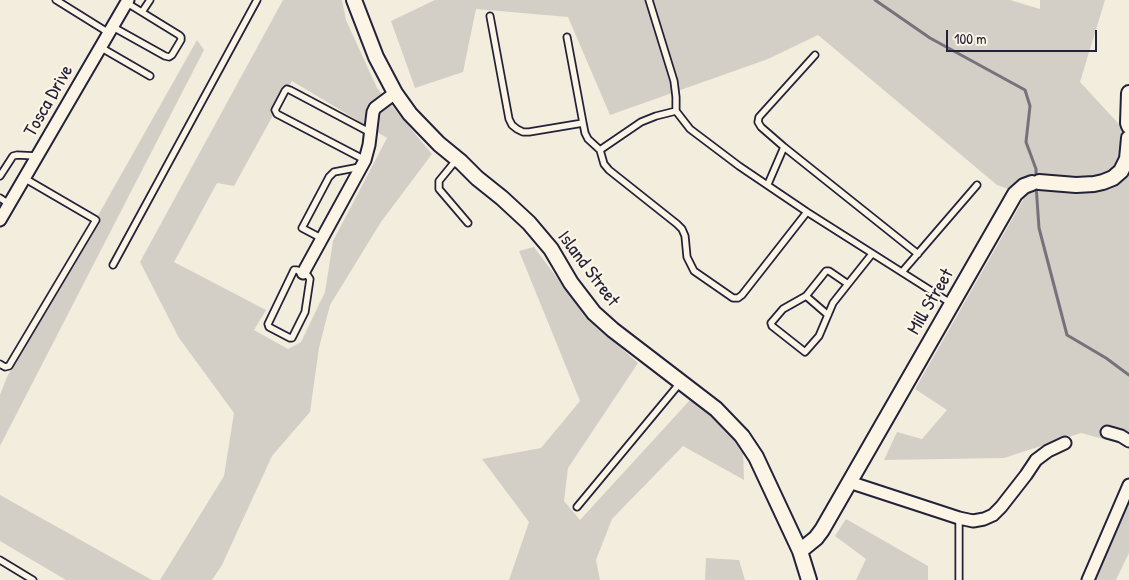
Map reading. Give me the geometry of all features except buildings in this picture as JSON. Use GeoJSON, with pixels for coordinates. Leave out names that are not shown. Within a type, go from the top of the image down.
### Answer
{"type":"FeatureCollection","features":[{"type":"Feature","properties":{"kind":"street","name":"Island Street"},"geometry":{"type":"LineString","coordinates":[[354,0],[376,57],[395,93],[410,114],[439,144],[529,223],[551,249],[572,283],[594,313],[613,330],[716,409],[742,436],[756,457],[800,551],[810,580]]}},
{"type":"Feature","properties":{"kind":"street","name":"Tosca Drive"},"geometry":{"type":"LineString","coordinates":[[0,220],[5,201],[24,178],[127,1]]}},
{"type":"Feature","properties":{"kind":"street"},"geometry":{"type":"LineString","coordinates":[[303,273],[367,154],[373,112],[395,93]]}},
{"type":"Feature","properties":{"kind":"street"},"geometry":{"type":"LineString","coordinates":[[1129,93],[1129,126]]}},
{"type":"Feature","properties":{"kind":"street","name":"Mill Street"},"geometry":{"type":"LineString","coordinates":[[800,551],[816,538],[822,530],[1015,194],[1024,186],[1035,183],[1076,185],[1104,182],[1121,171],[1127,159],[1129,138]]}},
{"type":"Feature","properties":{"kind":"street"},"geometry":{"type":"LineString","coordinates":[[1107,432],[1121,436],[1129,441]]}},
{"type":"Feature","properties":{"kind":"street"},"geometry":{"type":"LineString","coordinates":[[849,482],[959,518],[984,519],[994,515],[1036,460],[1051,450],[1065,444]]}},
{"type":"Feature","properties":{"kind":"street"},"geometry":{"type":"LineString","coordinates":[[1088,580],[1129,485]]}},
{"type":"Feature","properties":{"kind":"lane"},"geometry":{"type":"LineString","coordinates":[[56,0],[111,30],[165,56],[172,55],[180,37],[127,1]]}},
{"type":"Feature","properties":{"kind":"lane"},"geometry":{"type":"LineString","coordinates":[[142,12],[150,0]]}},
{"type":"Feature","properties":{"kind":"lane"},"geometry":{"type":"LineString","coordinates":[[113,265],[257,0]]}},
{"type":"Feature","properties":{"kind":"lane"},"geometry":{"type":"LineString","coordinates":[[650,0],[674,81],[676,111],[690,129],[739,166],[807,212],[952,304]]}},
{"type":"Feature","properties":{"kind":"lane"},"geometry":{"type":"LineString","coordinates":[[490,16],[509,119],[512,125],[523,132],[530,132],[583,123]]}},
{"type":"Feature","properties":{"kind":"lane"},"geometry":{"type":"LineString","coordinates":[[567,37],[585,133],[588,139],[600,150],[604,164],[609,170],[682,229],[685,236],[687,257],[694,271],[734,298],[742,296],[807,212]]}},
{"type":"Feature","properties":{"kind":"lane"},"geometry":{"type":"LineString","coordinates":[[100,47],[150,76]]}},
{"type":"Feature","properties":{"kind":"lane"},"geometry":{"type":"LineString","coordinates":[[815,55],[759,117],[760,127],[918,254]]}},
{"type":"Feature","properties":{"kind":"lane"},"geometry":{"type":"LineString","coordinates":[[363,163],[277,114],[275,110],[285,91],[290,90],[370,133]]}},
{"type":"Feature","properties":{"kind":"lane"},"geometry":{"type":"LineString","coordinates":[[600,150],[641,122],[676,111]]}},
{"type":"Feature","properties":{"kind":"lane"},"geometry":{"type":"LineString","coordinates":[[768,184],[784,147]]}},
{"type":"Feature","properties":{"kind":"lane"},"geometry":{"type":"LineString","coordinates":[[0,176],[13,156],[37,156]]}},
{"type":"Feature","properties":{"kind":"lane"},"geometry":{"type":"LineString","coordinates":[[457,159],[439,181],[439,189],[468,223]]}},
{"type":"Feature","properties":{"kind":"lane"},"geometry":{"type":"LineString","coordinates":[[321,238],[302,228],[329,177],[334,172],[363,163]]}},
{"type":"Feature","properties":{"kind":"lane"},"geometry":{"type":"LineString","coordinates":[[0,364],[5,367],[9,366],[96,220],[24,178]]}},
{"type":"Feature","properties":{"kind":"lane"},"geometry":{"type":"LineString","coordinates":[[902,272],[977,185]]}},
{"type":"Feature","properties":{"kind":"lane"},"geometry":{"type":"LineString","coordinates":[[848,284],[828,270],[806,296],[783,309],[771,323],[772,326],[805,352],[818,336],[835,300],[848,284],[872,254]]}},
{"type":"Feature","properties":{"kind":"lane"},"geometry":{"type":"LineString","coordinates":[[294,270],[303,273],[310,279],[306,310],[292,338],[290,338],[268,327],[268,324],[294,270]]}},
{"type":"Feature","properties":{"kind":"lane"},"geometry":{"type":"LineString","coordinates":[[806,296],[828,315]]}},
{"type":"Feature","properties":{"kind":"lane"},"geometry":{"type":"LineString","coordinates":[[577,507],[681,382]]}},
{"type":"Feature","properties":{"kind":"lane"},"geometry":{"type":"LineString","coordinates":[[959,518],[959,580]]}},
{"type":"Feature","properties":{"kind":"lane"},"geometry":{"type":"LineString","coordinates":[[0,560],[33,580]]}},
{"type":"Feature","properties":{"kind":"shaded area"},"geometry":{"type":"Polygon","coordinates":[[[283,0],[342,0],[346,20],[377,88],[432,154],[381,222],[330,305],[319,348],[310,412],[272,456],[222,565],[212,580],[160,580],[224,476],[234,413],[179,338],[140,262],[283,0]],[[292,81],[234,186],[217,183],[174,262],[266,310],[254,330],[288,349],[301,342],[325,292],[333,241],[387,138],[292,81]]]}},
{"type":"Feature","properties":{"kind":"shaded area"},"geometry":{"type":"Polygon","coordinates":[[[435,0],[1010,0],[1040,9],[1040,0],[1105,0],[1080,82],[1129,135],[1129,446],[1081,433],[1004,458],[884,460],[897,432],[922,439],[947,410],[915,389],[1026,195],[997,185],[818,35],[768,59],[610,115],[568,17],[476,9],[463,72],[415,88],[391,21],[435,0]]]}},
{"type":"Feature","properties":{"kind":"shaded area"},"geometry":{"type":"Polygon","coordinates":[[[197,40],[204,50],[0,446],[0,395],[7,377],[197,40]]]}},
{"type":"Feature","properties":{"kind":"shaded area"},"geometry":{"type":"Polygon","coordinates":[[[534,247],[586,317],[638,363],[568,468],[564,501],[580,520],[690,400],[724,423],[743,450],[744,480],[683,446],[612,519],[596,560],[600,580],[509,580],[529,522],[482,459],[541,448],[580,401],[519,251],[534,247]]]}},
{"type":"Feature","properties":{"kind":"shaded area"},"geometry":{"type":"Polygon","coordinates":[[[1129,483],[1129,553],[1116,580],[1089,580],[1129,483]]]}},
{"type":"Feature","properties":{"kind":"shaded area"},"geometry":{"type":"Polygon","coordinates":[[[0,495],[152,580],[66,580],[0,541],[0,495]]]}},
{"type":"Feature","properties":{"kind":"shaded area"},"geometry":{"type":"Polygon","coordinates":[[[846,519],[928,566],[928,580],[856,580],[866,559],[835,536],[846,519]]]}},
{"type":"Feature","properties":{"kind":"shaded area"},"geometry":{"type":"Polygon","coordinates":[[[706,558],[739,560],[745,580],[705,580],[706,558]]]}},
{"type":"Feature","properties":{"kind":"waterway"},"geometry":{"type":"LineString","coordinates":[[875,0],[930,38],[1025,90],[1030,106],[1026,142],[1036,169],[1036,179]]}},
{"type":"Feature","properties":{"kind":"waterway"},"geometry":{"type":"LineString","coordinates":[[1036,185],[1039,228],[1067,335],[1106,358],[1129,375]]}}]}
